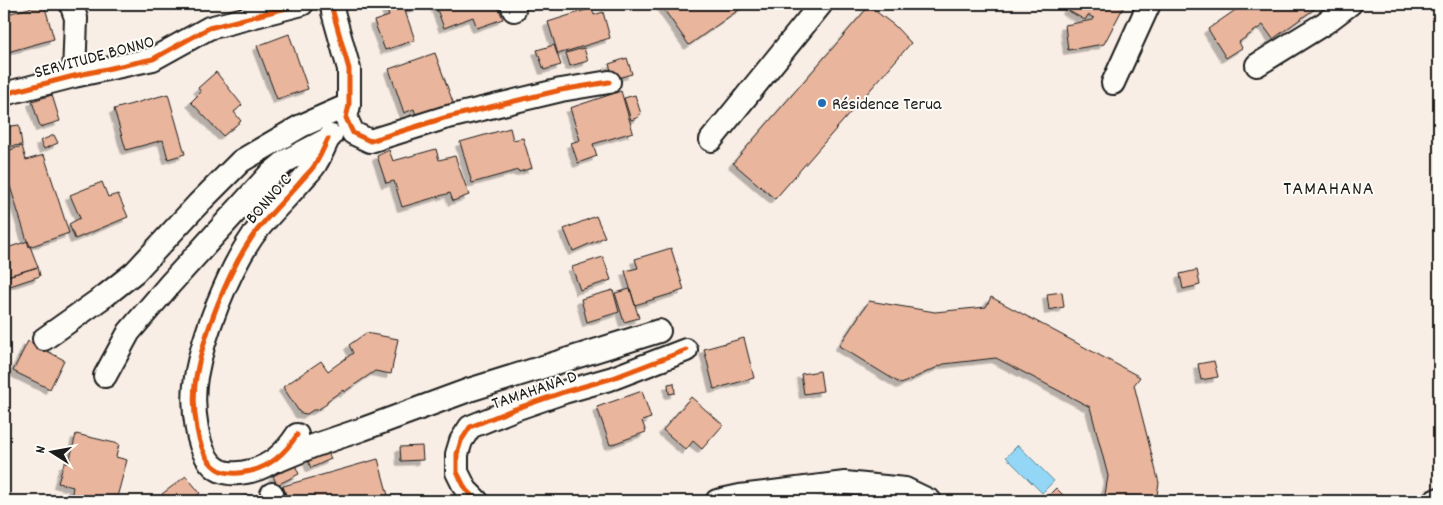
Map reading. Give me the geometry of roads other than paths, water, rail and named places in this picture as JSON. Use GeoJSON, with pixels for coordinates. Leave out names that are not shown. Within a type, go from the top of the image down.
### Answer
{"type":"FeatureCollection","features":[{"type":"Feature","properties":{"kind":"street"},"geometry":{"type":"LineString","coordinates":[[71,4],[76,18],[74,76]]}},
{"type":"Feature","properties":{"kind":"street","name":"SERVITUDE BONNO"},"geometry":{"type":"LineString","coordinates":[[4,94],[74,76],[153,59],[209,28],[302,4]]}},
{"type":"Feature","properties":{"kind":"street"},"geometry":{"type":"LineString","coordinates":[[333,4],[333,12],[348,69],[348,112],[353,133],[370,141],[444,118],[561,90],[609,82]]}},
{"type":"Feature","properties":{"kind":"street"},"geometry":{"type":"LineString","coordinates":[[711,140],[821,4]]}},
{"type":"Feature","properties":{"kind":"street"},"geometry":{"type":"LineString","coordinates":[[1113,83],[1149,4]]}},
{"type":"Feature","properties":{"kind":"street"},"geometry":{"type":"LineString","coordinates":[[1257,65],[1326,23],[1350,4]]}},
{"type":"Feature","properties":{"kind":"street"},"geometry":{"type":"LineString","coordinates":[[105,376],[130,332],[170,284],[268,176],[286,161],[328,139],[348,112]]}},
{"type":"Feature","properties":{"kind":"street"},"geometry":{"type":"LineString","coordinates":[[44,339],[135,272],[198,204],[242,161],[302,126],[348,112]]}},
{"type":"Feature","properties":{"kind":"street","name":"BONNO C"},"geometry":{"type":"LineString","coordinates":[[297,435],[289,448],[265,466],[232,474],[220,470],[211,463],[199,440],[194,403],[196,379],[210,326],[233,270],[251,238],[270,214],[316,164],[328,139]]}},
{"type":"Feature","properties":{"kind":"street"},"geometry":{"type":"LineString","coordinates":[[265,466],[313,446],[469,390],[659,331]]}},
{"type":"Feature","properties":{"kind":"street","name":"TAMAHANA D"},"geometry":{"type":"LineString","coordinates":[[477,501],[466,490],[458,472],[457,454],[460,442],[470,426],[555,395],[613,378],[686,350]]}},
{"type":"Feature","properties":{"kind":"street"},"geometry":{"type":"LineString","coordinates":[[722,501],[740,496],[844,482],[906,489],[930,501]]}},
{"type":"Feature","properties":{"kind":"street"},"geometry":{"type":"LineString","coordinates":[[1435,501],[1439,499]]}},
{"type":"Feature","properties":{"kind":"water"},"geometry":{"type":"Polygon","coordinates":[[[1018,445],[1054,481],[1042,493],[1006,457],[1018,445]]]}},
{"type":"Feature","properties":{"kind":"place","name":"Résidence Terua"},"geometry":{"type":"Point","coordinates":[822,103]}},
{"type":"Feature","properties":{"kind":"district","name":"TAMAHANA"},"geometry":{"type":"Point","coordinates":[1329,187]}}]}
